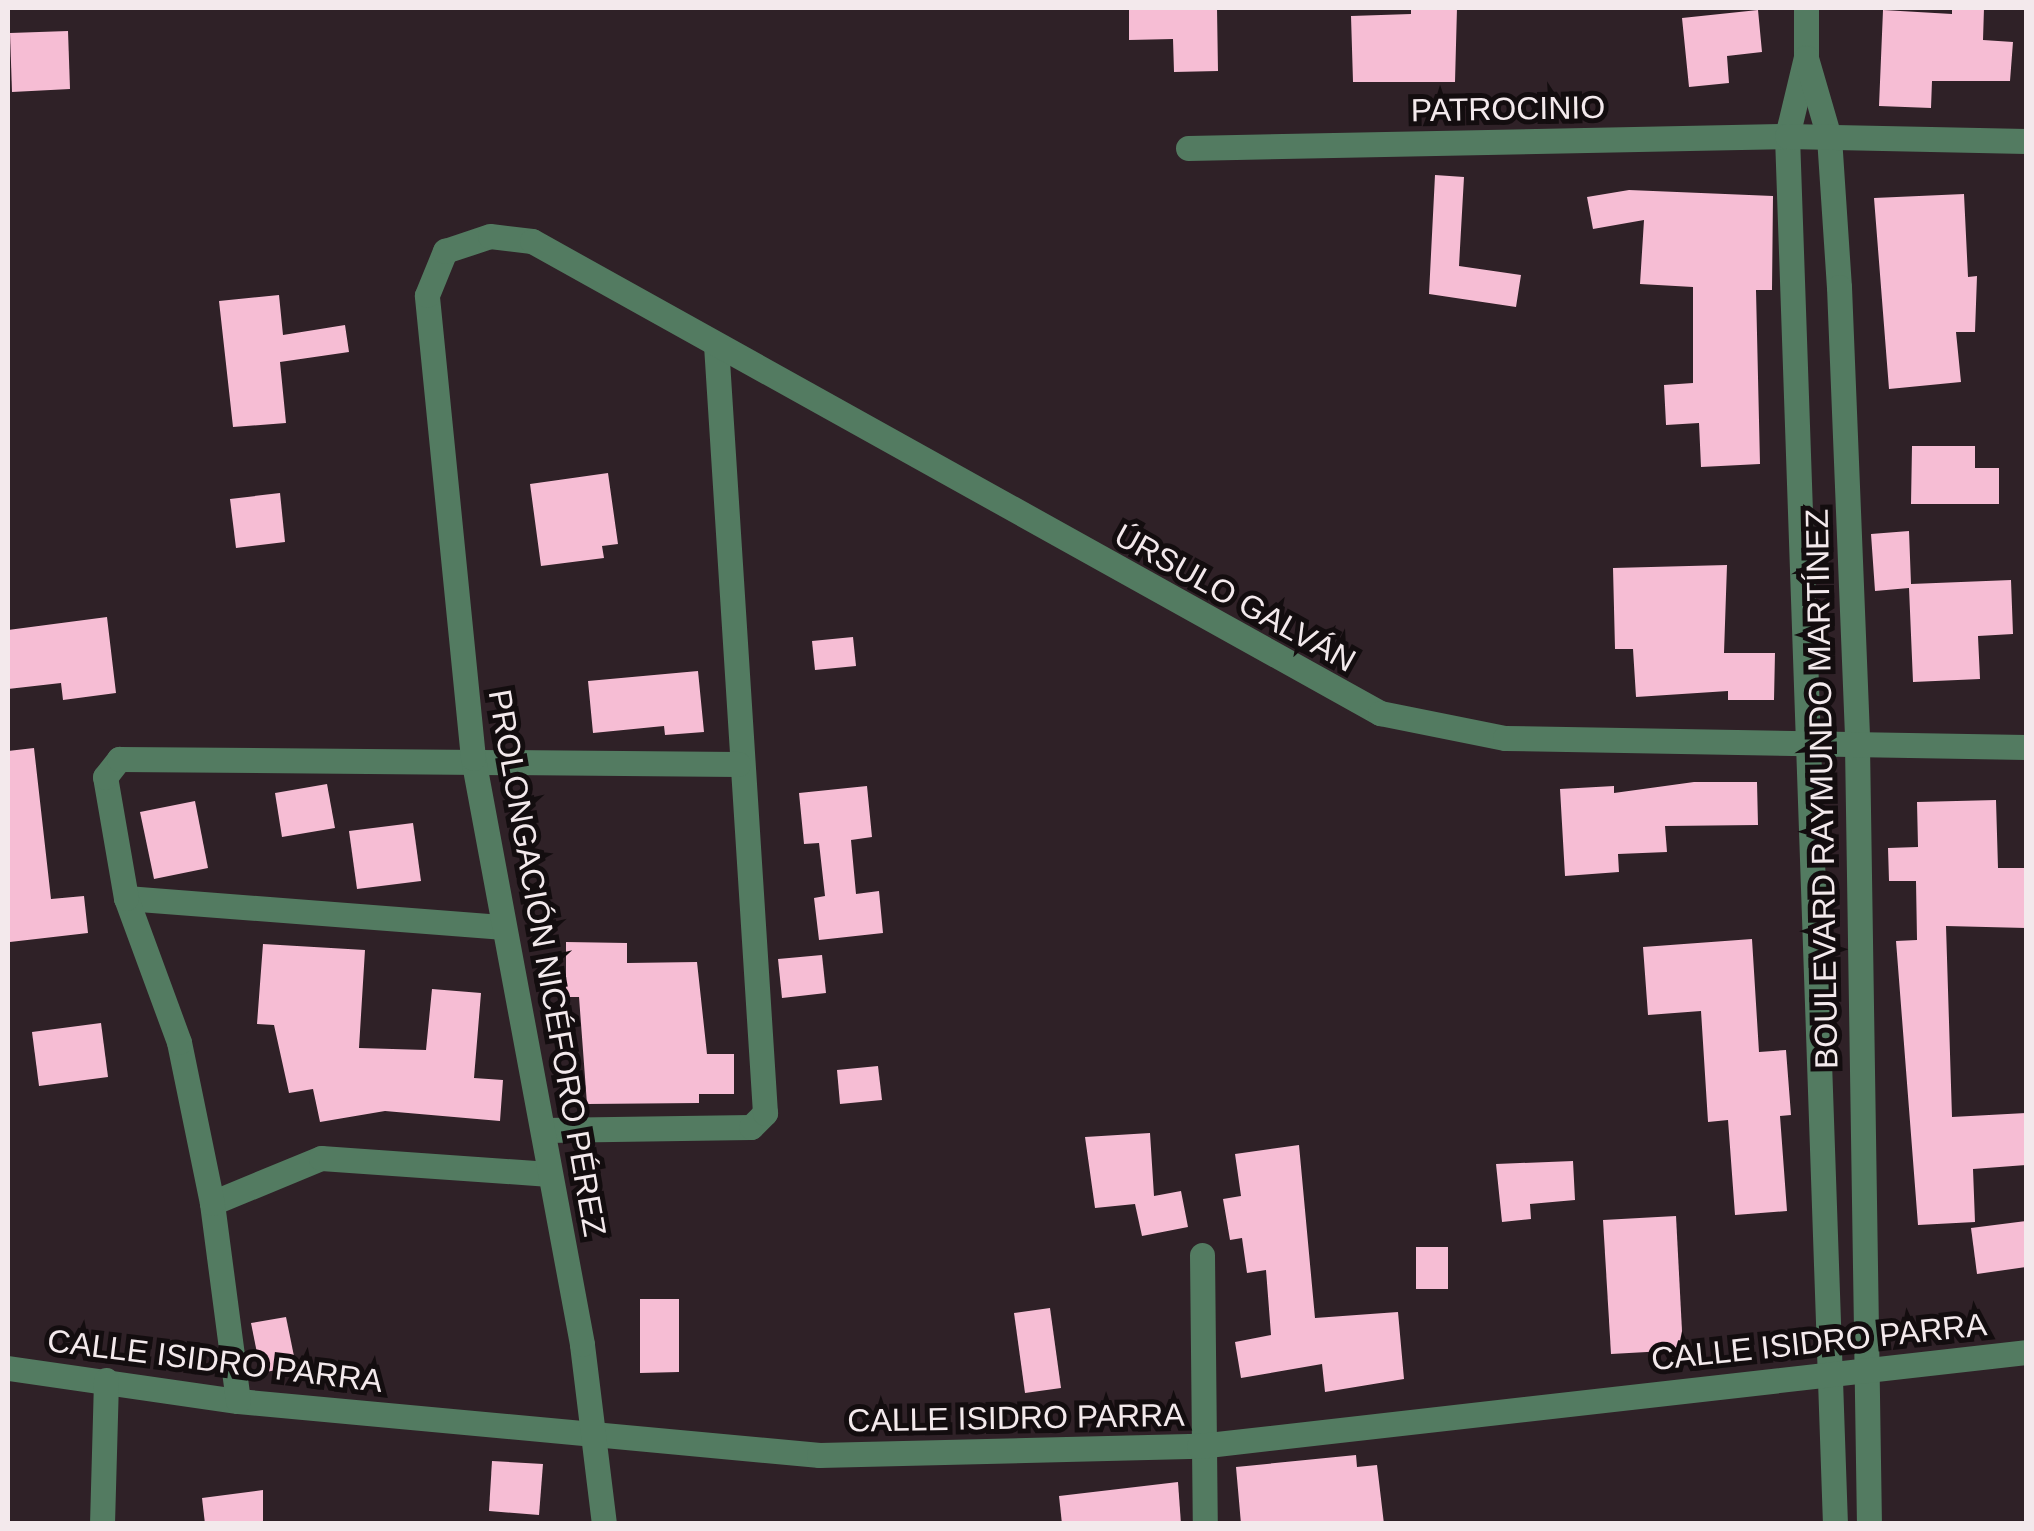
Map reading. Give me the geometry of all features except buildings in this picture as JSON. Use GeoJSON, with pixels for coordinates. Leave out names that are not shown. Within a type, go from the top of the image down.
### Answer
{"type":"FeatureCollection","features":[{"type":"Feature","properties":{"kind":"street","name":"BOULEVARD RAYMUNDO MARTÍNEZ"},"geometry":{"type":"LineString","coordinates":[[1806,8],[1806,57],[1787,136],[1835,1524]]}},
{"type":"Feature","properties":{"kind":"street","name":"BOULEVARD RAYMUNDO MARTÍNEZ"},"geometry":{"type":"LineString","coordinates":[[1806,57],[1829,136],[1856,744],[1869,1524]]}},
{"type":"Feature","properties":{"kind":"street","name":"PATROCINIO"},"geometry":{"type":"LineString","coordinates":[[1188,148],[1787,136],[2026,141]]}},
{"type":"Feature","properties":{"kind":"street","name":"ÚRSULO GALVÁN"},"geometry":{"type":"LineString","coordinates":[[490,236],[532,240],[1380,714],[1505,738],[2026,748]]}},
{"type":"Feature","properties":{"kind":"street","name":"PROLONGACIÓN NICÉFORO PÉREZ"},"geometry":{"type":"LineString","coordinates":[[490,236],[446,251],[427,295],[473,758],[501,926],[544,1130],[596,1436],[604,1524]]}},
{"type":"Feature","properties":{"kind":"street"},"geometry":{"type":"LineString","coordinates":[[544,1130],[751,1127],[766,1113],[738,764],[716,345]]}},
{"type":"Feature","properties":{"kind":"street"},"geometry":{"type":"LineString","coordinates":[[238,1401],[212,1203],[179,1042],[126,898],[105,777],[119,759],[473,758],[738,764]]}},
{"type":"Feature","properties":{"kind":"street"},"geometry":{"type":"LineString","coordinates":[[126,898],[501,926]]}},
{"type":"Feature","properties":{"kind":"street"},"geometry":{"type":"LineString","coordinates":[[212,1203],[321,1158],[549,1174]]}},
{"type":"Feature","properties":{"kind":"street"},"geometry":{"type":"LineString","coordinates":[[1202,1255],[1199,1446],[1205,1524]]}},
{"type":"Feature","properties":{"kind":"street","name":"CALLE ISIDRO PARRA"},"geometry":{"type":"LineString","coordinates":[[8,1368],[238,1401],[819,1455],[1199,1446],[2026,1352]]}},
{"type":"Feature","properties":{"kind":"street"},"geometry":{"type":"LineString","coordinates":[[102,1524],[106,1380]]}}]}
